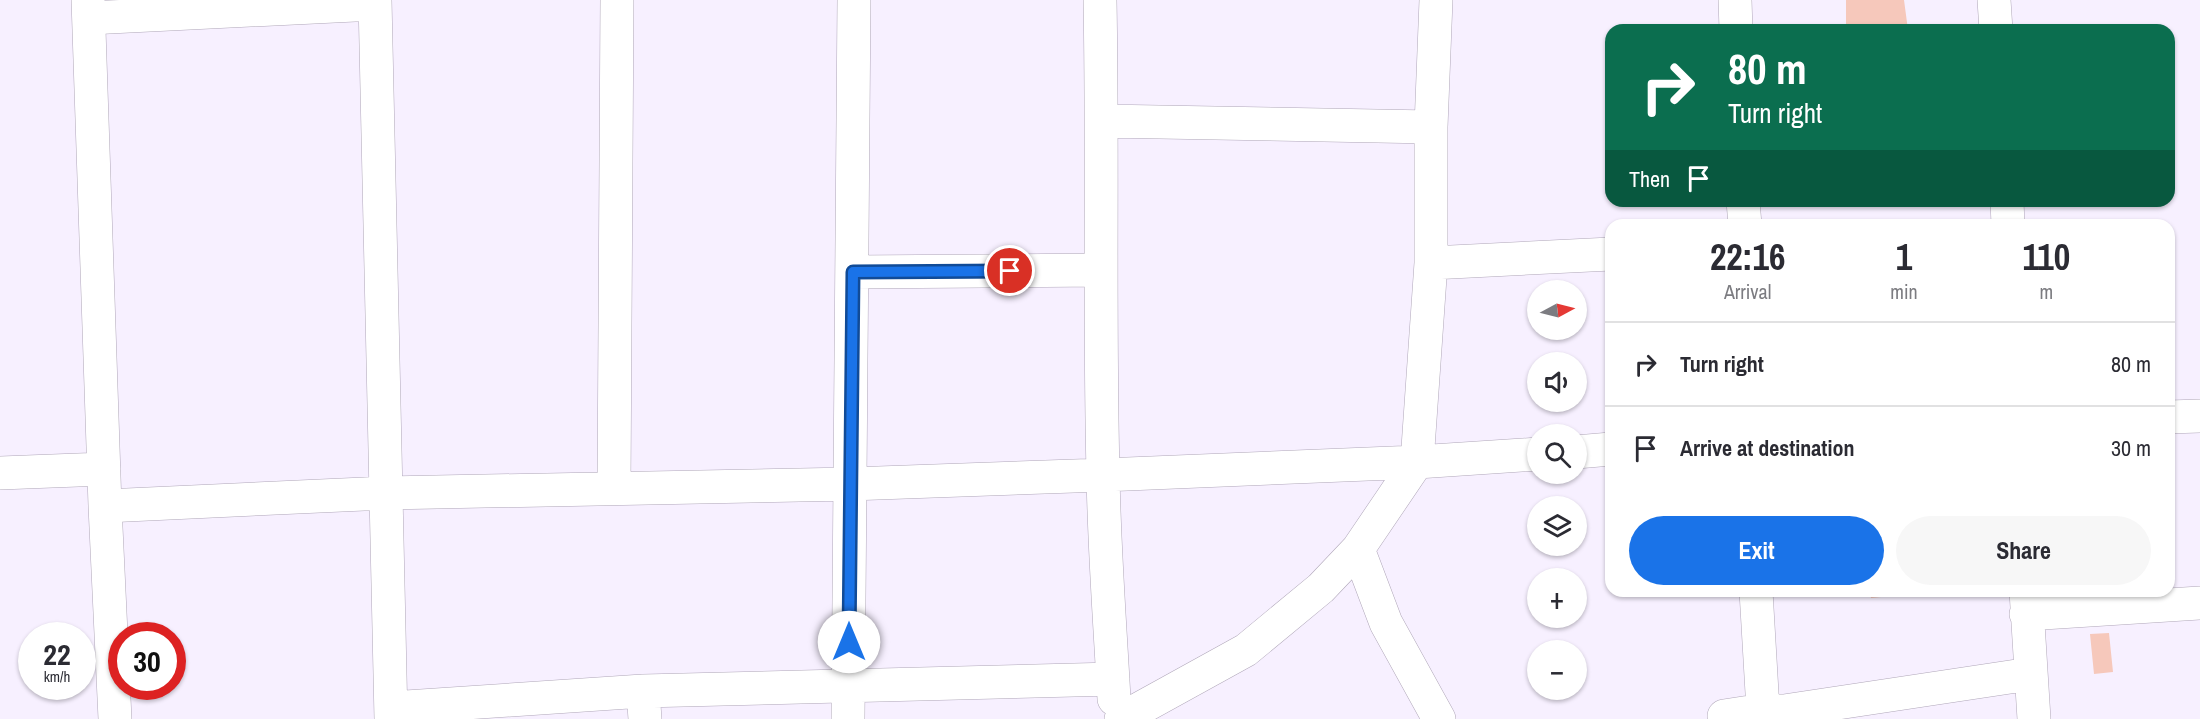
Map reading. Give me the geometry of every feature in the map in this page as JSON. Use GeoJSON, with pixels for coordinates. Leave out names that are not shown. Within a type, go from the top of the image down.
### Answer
{"type":"FeatureCollection","features":[{"type":"Feature","properties":{"kind":"street"},"geometry":{"type":"LineString","coordinates":[[614,487],[617,0]]}},
{"type":"Feature","properties":{"kind":"street"},"geometry":{"type":"LineString","coordinates":[[848,719],[854,0]]}},
{"type":"Feature","properties":{"kind":"street"},"geometry":{"type":"LineString","coordinates":[[1100,0],[1103,121],[1100,270],[1103,475],[1115,719]]}},
{"type":"Feature","properties":{"kind":"street"},"geometry":{"type":"LineString","coordinates":[[1120,719],[1246,650],[1321,588],[1358,549],[1417,462],[1431,263],[1431,127],[1436,0]]}},
{"type":"Feature","properties":{"kind":"street"},"geometry":{"type":"LineString","coordinates":[[1735,0],[1736,24]]}},
{"type":"Feature","properties":{"kind":"street"},"geometry":{"type":"LineString","coordinates":[[1994,0],[1996,24]]}},
{"type":"Feature","properties":{"kind":"street"},"geometry":{"type":"LineString","coordinates":[[115,719],[105,506],[88,9],[375,2],[391,713],[644,705],[849,687],[1113,679]]}},
{"type":"Feature","properties":{"kind":"street"},"geometry":{"type":"LineString","coordinates":[[1103,121],[1431,127]]}},
{"type":"Feature","properties":{"kind":"street"},"geometry":{"type":"LineString","coordinates":[[1431,263],[1605,254]]}},
{"type":"Feature","properties":{"kind":"street"},"geometry":{"type":"LineString","coordinates":[[853,272],[1100,270]]}},
{"type":"Feature","properties":{"kind":"street"},"geometry":{"type":"LineString","coordinates":[[2175,417],[2200,416]]}},
{"type":"Feature","properties":{"kind":"street"},"geometry":{"type":"LineString","coordinates":[[1587,451],[1605,450]]}},
{"type":"Feature","properties":{"kind":"street"},"geometry":{"type":"LineString","coordinates":[[105,506],[386,492],[850,484],[1103,475],[1417,462],[1527,455]]}},
{"type":"Feature","properties":{"kind":"street"},"geometry":{"type":"LineString","coordinates":[[0,473],[104,470]]}},
{"type":"Feature","properties":{"kind":"street"},"geometry":{"type":"LineString","coordinates":[[1358,549],[1418,719]]}},
{"type":"Feature","properties":{"kind":"street"},"geometry":{"type":"LineString","coordinates":[[1757,597],[1777,713]]}},
{"type":"Feature","properties":{"kind":"street"},"geometry":{"type":"LineString","coordinates":[[2034,719],[2026,603],[2200,603]]}},
{"type":"Feature","properties":{"kind":"street"},"geometry":{"type":"LineString","coordinates":[[1386,623],[1438,719]]}},
{"type":"Feature","properties":{"kind":"street"},"geometry":{"type":"LineString","coordinates":[[1724,716],[1777,713],[2030,674]]}},
{"type":"Feature","properties":{"kind":"building"},"geometry":{"type":"Polygon","coordinates":[[[1846,0],[1904,0],[1907,24],[1846,24],[1846,0]]]}},
{"type":"Feature","properties":{"kind":"building"},"geometry":{"type":"Polygon","coordinates":[[[2109,633],[2113,672],[2094,674],[2090,634],[2109,633]]]}},
{"type":"Feature","properties":{"kind":"route"},"geometry":{"type":"LineString","coordinates":[[849,642],[853,272],[1010,271]]}}]}
